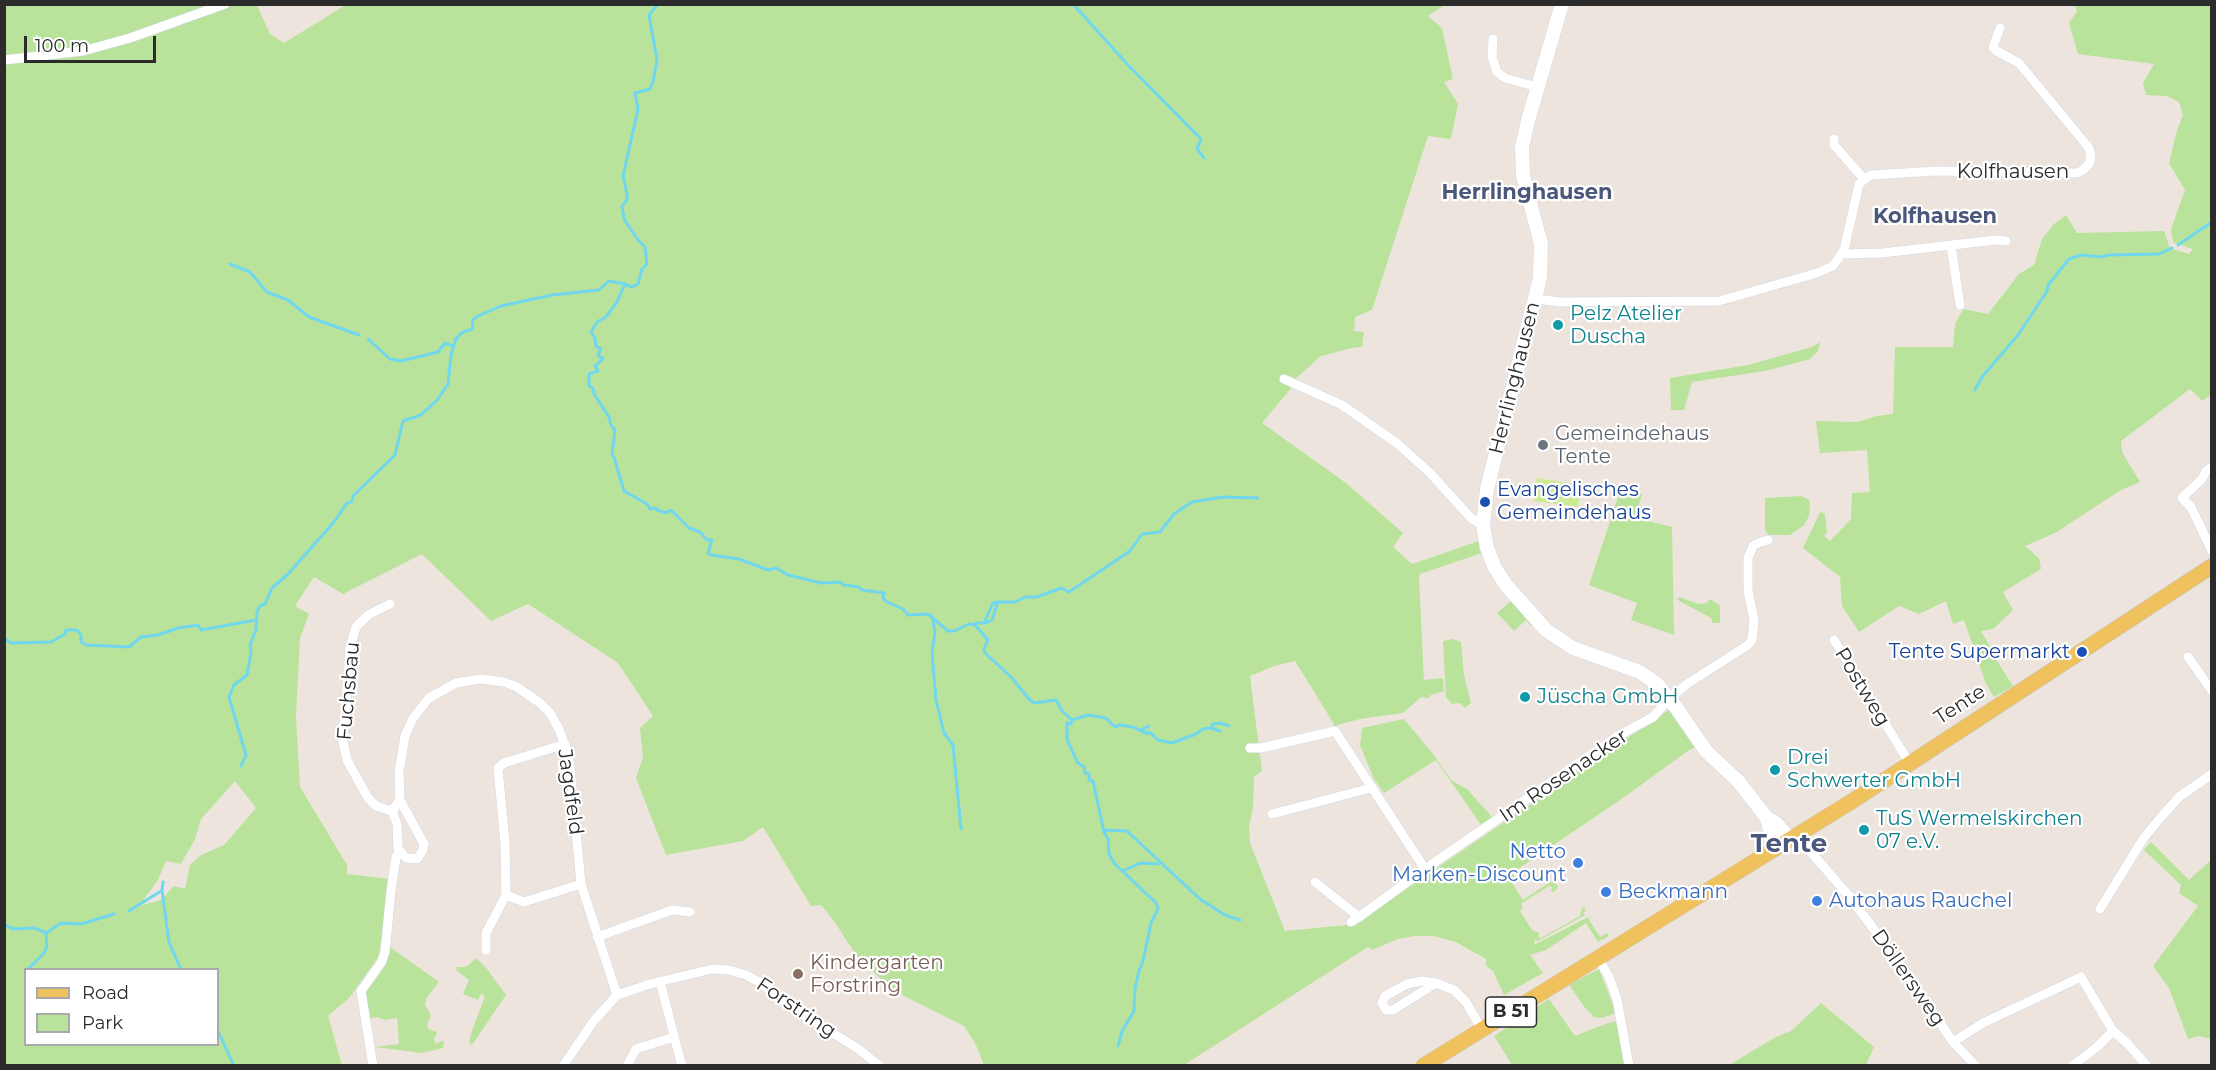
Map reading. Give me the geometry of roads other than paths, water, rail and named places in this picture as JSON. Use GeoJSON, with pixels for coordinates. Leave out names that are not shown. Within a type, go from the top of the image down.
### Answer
{"type":"FeatureCollection","features":[{"type":"Feature","properties":{"kind":"main road","name":"Tente"},"geometry":{"type":"LineString","coordinates":[[1423,1065],[1910,764],[2211,566]]}},
{"type":"Feature","properties":{"kind":"street"},"geometry":{"type":"LineString","coordinates":[[4,60],[83,51],[130,38],[225,4]]}},
{"type":"Feature","properties":{"kind":"street","name":"Herrlinghausen"},"geometry":{"type":"LineString","coordinates":[[1562,4],[1525,133],[1523,176],[1541,244],[1540,278],[1487,489],[1483,525],[1486,548],[1500,576],[1526,610],[1546,630],[1573,648],[1640,672],[1655,682],[1673,702],[1701,744],[1738,781],[1767,818],[1771,835],[1788,839]]}},
{"type":"Feature","properties":{"kind":"street","name":"Kolfhausen"},"geometry":{"type":"LineString","coordinates":[[1864,179],[1879,173],[1936,171],[2078,173],[2089,164],[2091,157],[2089,148],[2030,75],[2019,63],[1995,51],[1993,47],[2000,28]]}},
{"type":"Feature","properties":{"kind":"street"},"geometry":{"type":"LineString","coordinates":[[1492,39],[1492,57],[1497,72],[1505,78],[1537,87]]}},
{"type":"Feature","properties":{"kind":"street"},"geometry":{"type":"LineString","coordinates":[[1535,299],[1560,302],[1719,302],[1824,271],[1833,266],[1843,254],[1855,197],[1859,184],[1864,179],[1834,145],[1834,139]]}},
{"type":"Feature","properties":{"kind":"street"},"geometry":{"type":"LineString","coordinates":[[1843,254],[1882,253],[1996,240],[2006,241]]}},
{"type":"Feature","properties":{"kind":"street"},"geometry":{"type":"LineString","coordinates":[[1951,246],[1960,306]]}},
{"type":"Feature","properties":{"kind":"street"},"geometry":{"type":"LineString","coordinates":[[1284,379],[1342,405],[1398,444],[1430,473],[1471,518],[1483,525]]}},
{"type":"Feature","properties":{"kind":"street"},"geometry":{"type":"LineString","coordinates":[[2211,467],[2182,498],[2191,507],[2211,551]]}},
{"type":"Feature","properties":{"kind":"street"},"geometry":{"type":"LineString","coordinates":[[1673,702],[1687,684],[1743,649],[1752,640],[1754,621],[1748,590],[1748,558],[1754,546],[1768,540]]}},
{"type":"Feature","properties":{"kind":"street","name":"Fuchsbau"},"geometry":{"type":"LineString","coordinates":[[390,604],[368,615],[356,627],[350,647],[343,742],[347,760],[368,798],[376,806],[392,811]]}},
{"type":"Feature","properties":{"kind":"street","name":"Postweg"},"geometry":{"type":"LineString","coordinates":[[1834,640],[1910,764]]}},
{"type":"Feature","properties":{"kind":"street"},"geometry":{"type":"LineString","coordinates":[[2188,657],[2211,691]]}},
{"type":"Feature","properties":{"kind":"street","name":"Jagdfeld"},"geometry":{"type":"LineString","coordinates":[[399,800],[400,758],[409,726],[417,711],[429,698],[456,683],[493,679],[517,687],[540,703],[550,713],[565,744],[573,786],[581,884],[617,995]]}},
{"type":"Feature","properties":{"kind":"street","name":"Im Rosenacker"},"geometry":{"type":"LineString","coordinates":[[1315,882],[1355,920],[1618,736],[1653,717],[1673,702]]}},
{"type":"Feature","properties":{"kind":"street"},"geometry":{"type":"LineString","coordinates":[[1250,748],[1261,748],[1335,731],[1425,869]]}},
{"type":"Feature","properties":{"kind":"street"},"geometry":{"type":"LineString","coordinates":[[486,950],[486,933],[506,895],[505,843],[498,768],[504,763],[565,744]]}},
{"type":"Feature","properties":{"kind":"street"},"geometry":{"type":"LineString","coordinates":[[2100,909],[2143,839],[2161,817],[2179,797],[2211,774]]}},
{"type":"Feature","properties":{"kind":"street"},"geometry":{"type":"LineString","coordinates":[[1272,814],[1371,788]]}},
{"type":"Feature","properties":{"kind":"street"},"geometry":{"type":"LineString","coordinates":[[399,800],[424,847],[420,856],[414,859],[406,858],[397,843],[397,824],[392,811],[399,800]]}},
{"type":"Feature","properties":{"kind":"street","name":"Döllersweg"},"geometry":{"type":"LineString","coordinates":[[1788,839],[1849,896],[1953,1041],[1976,1065]]}},
{"type":"Feature","properties":{"kind":"street"},"geometry":{"type":"LineString","coordinates":[[373,1065],[361,991],[381,963],[385,952],[396,856],[400,851]]}},
{"type":"Feature","properties":{"kind":"street"},"geometry":{"type":"LineString","coordinates":[[506,895],[524,902],[581,884]]}},
{"type":"Feature","properties":{"kind":"street"},"geometry":{"type":"LineString","coordinates":[[597,937],[672,910],[690,912]]}},
{"type":"Feature","properties":{"kind":"street"},"geometry":{"type":"LineString","coordinates":[[1598,958],[1609,977],[1617,999],[1629,1065]]}},
{"type":"Feature","properties":{"kind":"street","name":"Forstring"},"geometry":{"type":"LineString","coordinates":[[617,995],[660,981],[712,969],[729,970],[761,983],[789,1006],[857,1047],[880,1065]]}},
{"type":"Feature","properties":{"kind":"street"},"geometry":{"type":"LineString","coordinates":[[1953,1041],[1983,1023],[2081,977],[2113,1031],[2147,1065]]}},
{"type":"Feature","properties":{"kind":"street"},"geometry":{"type":"LineString","coordinates":[[660,981],[683,1065]]}},
{"type":"Feature","properties":{"kind":"street"},"geometry":{"type":"LineString","coordinates":[[1436,983],[1393,1010],[1386,1010],[1382,1003],[1385,996],[1407,984],[1422,981],[1436,983],[1454,990],[1466,1002],[1482,1030]]}},
{"type":"Feature","properties":{"kind":"street"},"geometry":{"type":"LineString","coordinates":[[563,1065],[593,1022],[617,995]]}},
{"type":"Feature","properties":{"kind":"street"},"geometry":{"type":"LineString","coordinates":[[2072,1065],[2097,1047],[2113,1031]]}},
{"type":"Feature","properties":{"kind":"street"},"geometry":{"type":"LineString","coordinates":[[627,1065],[636,1049],[674,1037]]}},
{"type":"Feature","properties":{"kind":"waterway"},"geometry":{"type":"LineString","coordinates":[[658,4],[649,15],[657,60],[653,82],[650,89],[635,93],[638,109],[623,176],[627,194],[627,200],[622,206],[624,219],[645,247],[647,264],[642,269],[638,284],[632,287],[625,284],[617,302],[606,317],[597,322],[591,332],[596,346],[601,349],[598,355],[603,359],[595,366],[598,371],[589,374],[589,386],[593,388],[594,394],[615,430],[612,455],[624,491],[647,504],[650,509],[656,508],[666,513],[671,510],[689,528],[700,532],[707,540],[712,540],[708,553],[711,555],[739,559],[768,570],[776,568],[788,575],[821,583],[840,582],[862,590],[884,593],[883,598],[887,602],[903,609],[908,615],[928,614],[948,631],[954,631],[969,624],[975,625],[988,640],[984,649],[985,653],[1034,703],[1056,700],[1062,711],[1072,720],[1088,715],[1106,718],[1115,727],[1120,725],[1133,727],[1147,734]]}},
{"type":"Feature","properties":{"kind":"waterway"},"geometry":{"type":"LineString","coordinates":[[1073,4],[1128,65],[1201,139],[1197,149],[1204,158]]}},
{"type":"Feature","properties":{"kind":"waterway"},"geometry":{"type":"LineString","coordinates":[[2178,245],[2212,222]]}},
{"type":"Feature","properties":{"kind":"waterway"},"geometry":{"type":"LineString","coordinates":[[1975,390],[1982,377],[2018,335],[2047,291],[2048,285],[2069,259],[2081,255],[2101,257],[2159,254],[2172,248]]}},
{"type":"Feature","properties":{"kind":"waterway"},"geometry":{"type":"LineString","coordinates":[[230,264],[250,272],[267,292],[288,300],[309,317],[359,335]]}},
{"type":"Feature","properties":{"kind":"waterway"},"geometry":{"type":"LineString","coordinates":[[241,766],[246,755],[229,697],[234,685],[247,675],[250,645],[256,630],[257,612],[260,606],[265,604],[272,588],[288,574],[334,522],[347,503],[352,501],[353,496],[395,455],[403,421],[421,415],[438,399],[448,384],[451,355],[456,339],[461,333],[472,329],[473,320],[476,317],[501,306],[552,295],[599,290],[609,281],[625,284]]}},
{"type":"Feature","properties":{"kind":"waterway"},"geometry":{"type":"LineString","coordinates":[[368,339],[390,359],[401,361],[438,352],[445,343],[453,346]]}},
{"type":"Feature","properties":{"kind":"waterway"},"geometry":{"type":"LineString","coordinates":[[975,625],[992,620],[998,602],[1015,602],[1061,588],[1069,592],[1130,551],[1142,534],[1160,532],[1174,514],[1192,502],[1223,497],[1258,498]]}},
{"type":"Feature","properties":{"kind":"waterway"},"geometry":{"type":"LineString","coordinates":[[984,623],[993,603],[998,602]]}},
{"type":"Feature","properties":{"kind":"waterway"},"geometry":{"type":"LineString","coordinates":[[932,616],[935,632],[932,653],[936,700],[944,733],[953,745],[961,829]]}},
{"type":"Feature","properties":{"kind":"waterway"},"geometry":{"type":"LineString","coordinates":[[4,638],[11,643],[51,642],[65,634],[66,630],[77,630],[81,635],[81,642],[86,645],[129,647],[141,637],[158,635],[178,628],[198,625],[201,630],[256,620]]}},
{"type":"Feature","properties":{"kind":"waterway"},"geometry":{"type":"LineString","coordinates":[[1072,720],[1071,724],[1067,723],[1067,739],[1077,762],[1084,767],[1085,773],[1089,774],[1089,780],[1093,781],[1104,832],[1108,839],[1109,854],[1114,863],[1156,903],[1158,909],[1151,923],[1139,971],[1135,988],[1134,1011],[1122,1031],[1118,1046]]}},
{"type":"Feature","properties":{"kind":"waterway"},"geometry":{"type":"LineString","coordinates":[[1211,728],[1213,724],[1220,723],[1229,726]]}},
{"type":"Feature","properties":{"kind":"waterway"},"geometry":{"type":"LineString","coordinates":[[1141,730],[1149,726]]}},
{"type":"Feature","properties":{"kind":"waterway"},"geometry":{"type":"LineString","coordinates":[[1145,732],[1151,733],[1158,740],[1172,743],[1203,729],[1211,728],[1220,731]]}},
{"type":"Feature","properties":{"kind":"waterway"},"geometry":{"type":"LineString","coordinates":[[1104,830],[1127,831],[1200,899],[1225,915],[1240,920]]}},
{"type":"Feature","properties":{"kind":"waterway"},"geometry":{"type":"LineString","coordinates":[[1123,871],[1140,863],[1158,864]]}},
{"type":"Feature","properties":{"kind":"waterway"},"geometry":{"type":"LineString","coordinates":[[163,882],[169,942],[180,968]]}},
{"type":"Feature","properties":{"kind":"waterway"},"geometry":{"type":"LineString","coordinates":[[129,911],[161,891]]}},
{"type":"Feature","properties":{"kind":"waterway"},"geometry":{"type":"LineString","coordinates":[[4,924],[13,929],[35,928],[46,933],[61,923],[81,924],[114,914]]}},
{"type":"Feature","properties":{"kind":"waterway"},"geometry":{"type":"LineString","coordinates":[[29,968],[44,953],[47,946],[46,933]]}},
{"type":"Feature","properties":{"kind":"waterway"},"geometry":{"type":"LineString","coordinates":[[219,1033],[234,1066]]}},
{"type":"Feature","properties":{"kind":"place","name":"Pelz Atelier Duscha"},"geometry":{"type":"Point","coordinates":[1558,325]}},
{"type":"Feature","properties":{"kind":"place","name":"Gemeindehaus Tente"},"geometry":{"type":"Point","coordinates":[1543,445]}},
{"type":"Feature","properties":{"kind":"place","name":"Evangelisches Gemeindehaus"},"geometry":{"type":"Point","coordinates":[1485,502]}},
{"type":"Feature","properties":{"kind":"place","name":"Tente Supermarkt"},"geometry":{"type":"Point","coordinates":[2082,652]}},
{"type":"Feature","properties":{"kind":"place","name":"Jüscha GmbH"},"geometry":{"type":"Point","coordinates":[1525,697]}},
{"type":"Feature","properties":{"kind":"place","name":"Drei Schwerter GmbH"},"geometry":{"type":"Point","coordinates":[1775,770]}},
{"type":"Feature","properties":{"kind":"place","name":"TuS Wermelskirchen 07 e.V."},"geometry":{"type":"Point","coordinates":[1864,830]}},
{"type":"Feature","properties":{"kind":"place","name":"Netto Marken-Discount"},"geometry":{"type":"Point","coordinates":[1578,863]}},
{"type":"Feature","properties":{"kind":"place","name":"Beckmann"},"geometry":{"type":"Point","coordinates":[1606,892]}},
{"type":"Feature","properties":{"kind":"place","name":"Autohaus Rauchel"},"geometry":{"type":"Point","coordinates":[1817,901]}},
{"type":"Feature","properties":{"kind":"place","name":"Kindergarten Forstring"},"geometry":{"type":"Point","coordinates":[798,974]}},
{"type":"Feature","properties":{"kind":"district","name":"Herrlinghausen"},"geometry":{"type":"Point","coordinates":[1527,193]}},
{"type":"Feature","properties":{"kind":"district","name":"Kolfhausen"},"geometry":{"type":"Point","coordinates":[1935,217]}},
{"type":"Feature","properties":{"kind":"district","name":"Tente"},"geometry":{"type":"Point","coordinates":[1789,844]}}]}
